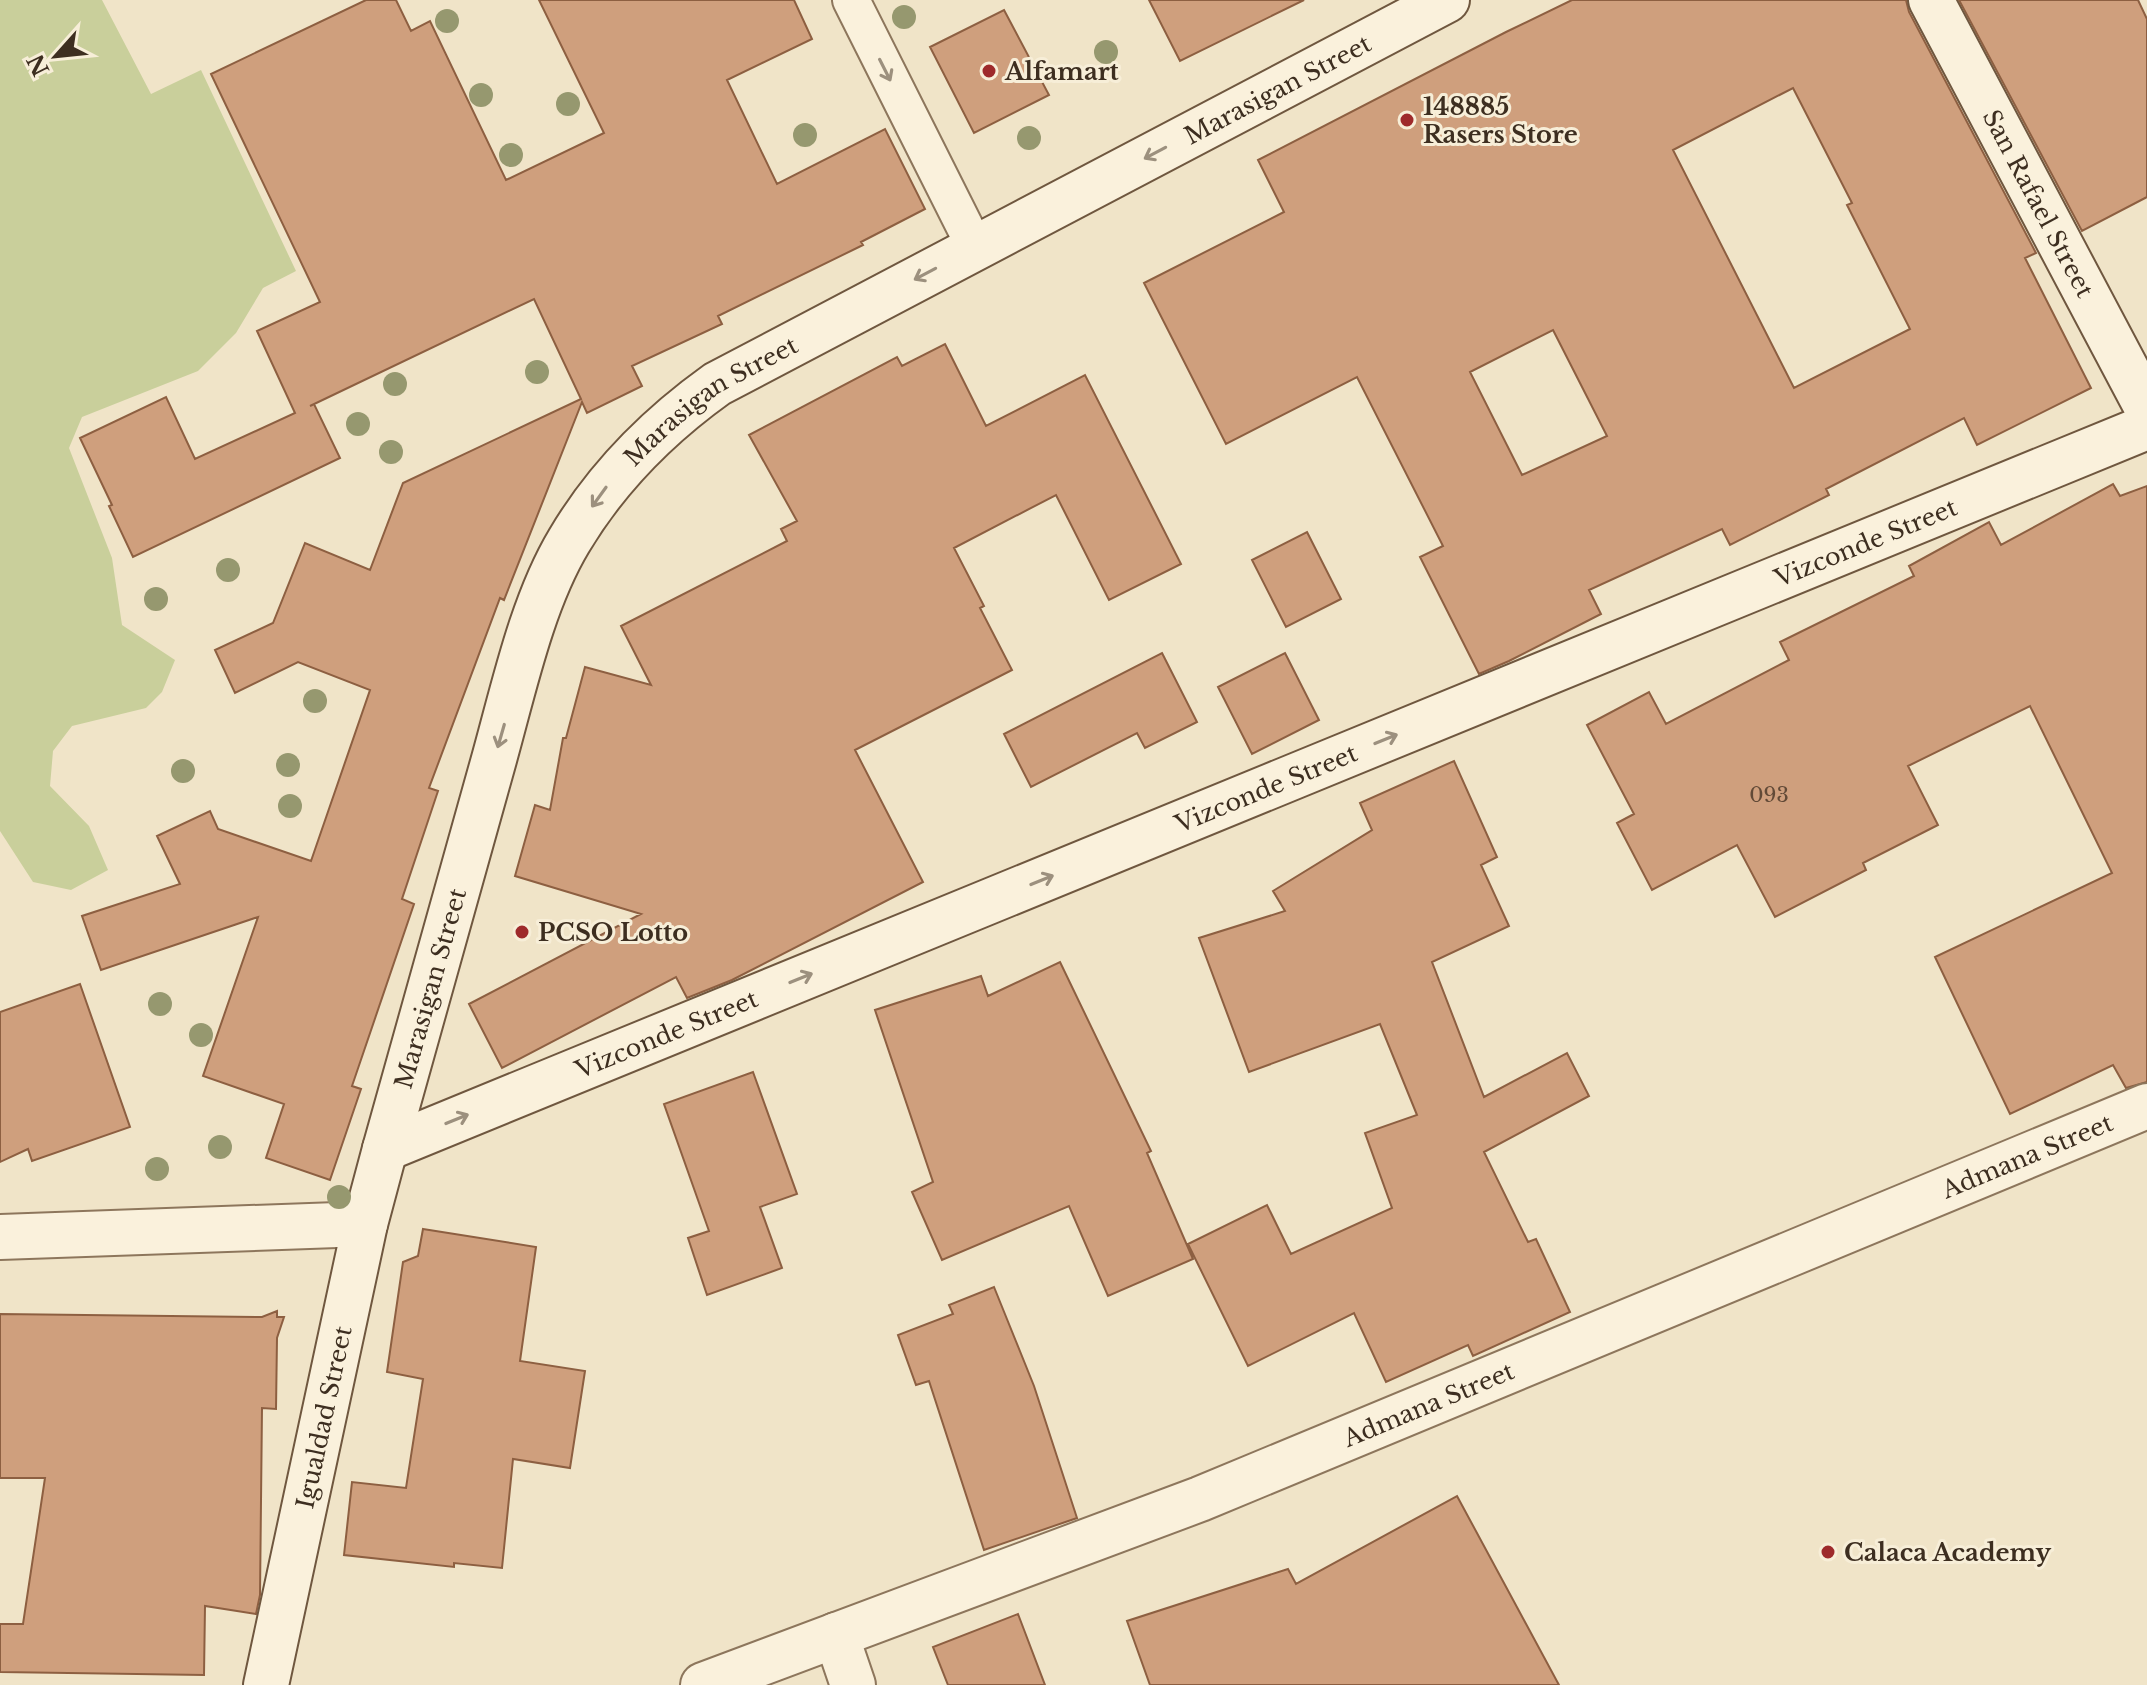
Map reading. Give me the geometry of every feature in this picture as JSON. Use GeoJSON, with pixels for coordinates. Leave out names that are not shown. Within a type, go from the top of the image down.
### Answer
{"type":"FeatureCollection","features":[{"type":"Feature","properties":{"kind":"street","name":"Marasigan Street"},"geometry":{"type":"LineString","coordinates":[[385,1149],[529,637],[567,543],[615,476],[649,439],[717,384],[1447,0]]}},
{"type":"Feature","properties":{"kind":"street","name":"San Rafael Street"},"geometry":{"type":"LineString","coordinates":[[1931,0],[2147,408]]}},
{"type":"Feature","properties":{"kind":"street","name":"Vizconde Street"},"geometry":{"type":"LineString","coordinates":[[385,1149],[2147,427]]}},
{"type":"Feature","properties":{"kind":"street","name":"Admana Street"},"geometry":{"type":"LineString","coordinates":[[703,1685],[1200,1499],[2147,1106]]}},
{"type":"Feature","properties":{"kind":"street","name":"Igualdad Street"},"geometry":{"type":"LineString","coordinates":[[266,1685],[365,1224],[385,1149]]}},
{"type":"Feature","properties":{"kind":"street"},"geometry":{"type":"LineString","coordinates":[[0,1237],[365,1224]]}},
{"type":"Feature","properties":{"kind":"street"},"geometry":{"type":"LineString","coordinates":[[836,1635],[853,1685]]}},
{"type":"Feature","properties":{"kind":"lane"},"geometry":{"type":"LineString","coordinates":[[851,0],[975,247]]}},
{"type":"Feature","properties":{"kind":"green space"},"geometry":{"type":"Polygon","coordinates":[[[0,0],[102,0],[151,94],[201,70],[296,271],[263,288],[236,333],[198,371],[82,417],[69,448],[112,558],[122,625],[175,660],[162,692],[146,708],[72,726],[53,751],[50,786],[89,826],[108,870],[71,890],[33,882],[0,831],[0,0]]]}},
{"type":"Feature","properties":{"kind":"building"},"geometry":{"type":"Polygon","coordinates":[[[366,0],[396,0],[411,31],[430,21],[506,180],[604,133],[539,0],[794,0],[812,39],[727,80],[777,184],[885,129],[925,209],[861,242],[863,245],[718,316],[722,324],[632,366],[642,386],[587,413],[582,402],[504,600],[500,598],[429,788],[438,791],[402,899],[414,904],[352,1086],[361,1089],[330,1180],[266,1158],[284,1104],[203,1076],[258,917],[101,970],[82,916],[180,884],[157,836],[210,811],[218,829],[311,861],[370,690],[298,662],[235,693],[215,650],[273,623],[305,543],[370,570],[403,483],[581,399],[534,299],[314,404],[340,458],[133,557],[80,438],[166,397],[195,459],[295,413],[257,331],[320,302],[211,74],[366,0]]]}},
{"type":"Feature","properties":{"kind":"building"},"geometry":{"type":"Polygon","coordinates":[[[1149,0],[1304,0],[1180,61],[1149,0]]]}},
{"type":"Feature","properties":{"kind":"building"},"geometry":{"type":"Polygon","coordinates":[[[1572,0],[1906,0],[1909,12],[2036,253],[2025,258],[2091,388],[1977,445],[1964,418],[1826,489],[1829,495],[1730,545],[1722,529],[1589,590],[1601,614],[1479,674],[1420,557],[1443,546],[1357,377],[1226,444],[1144,283],[1284,212],[1258,160],[1572,0]],[[1793,88],[1673,150],[1794,388],[1910,329],[1847,205],[1852,203],[1793,88]],[[1553,330],[1470,372],[1522,475],[1607,436],[1553,330]]]}},
{"type":"Feature","properties":{"kind":"building"},"geometry":{"type":"Polygon","coordinates":[[[1959,0],[2138,0],[2147,19],[2147,197],[2082,231],[1959,0]]]}},
{"type":"Feature","properties":{"kind":"building","name":"Alfamart"},"geometry":{"type":"Polygon","coordinates":[[[1004,10],[1049,95],[974,133],[930,47],[1004,10]]]}},
{"type":"Feature","properties":{"kind":"building"},"geometry":{"type":"Polygon","coordinates":[[[945,344],[986,426],[1085,375],[1181,564],[1109,600],[1056,495],[954,548],[1012,670],[855,750],[923,882],[732,980],[687,998],[676,977],[502,1068],[469,1004],[641,914],[515,876],[535,805],[550,810],[563,738],[566,738],[585,667],[651,685],[621,626],[787,541],[781,529],[797,521],[749,435],[897,357],[902,366],[945,344]]]}},
{"type":"Feature","properties":{"kind":"building"},"geometry":{"type":"Polygon","coordinates":[[[2113,484],[2120,496],[2147,486],[2147,1082],[2126,1088],[2113,1065],[2010,1114],[1935,957],[2112,873],[2030,706],[1908,766],[1938,825],[1863,863],[1866,870],[1775,917],[1737,845],[1652,890],[1617,823],[1634,814],[1587,725],[1649,692],[1666,724],[1789,660],[1780,642],[1914,576],[1909,566],[1989,522],[2001,545],[2113,484]]]}},
{"type":"Feature","properties":{"kind":"building"},"geometry":{"type":"Polygon","coordinates":[[[1307,532],[1341,599],[1286,627],[1252,560],[1307,532]]]}},
{"type":"Feature","properties":{"kind":"building"},"geometry":{"type":"Polygon","coordinates":[[[1162,653],[1197,722],[1145,748],[1137,733],[1031,787],[1004,734],[1162,653]]]}},
{"type":"Feature","properties":{"kind":"building"},"geometry":{"type":"Polygon","coordinates":[[[1285,653],[1319,720],[1252,754],[1218,687],[1285,653]]]}},
{"type":"Feature","properties":{"kind":"building"},"geometry":{"type":"Polygon","coordinates":[[[1454,761],[1497,857],[1481,865],[1509,926],[1432,962],[1484,1097],[1567,1053],[1589,1096],[1484,1152],[1528,1242],[1536,1239],[1570,1312],[1473,1356],[1468,1345],[1386,1382],[1354,1313],[1248,1366],[1188,1244],[1267,1205],[1291,1254],[1392,1208],[1365,1133],[1417,1115],[1380,1024],[1249,1072],[1199,938],[1285,911],[1273,891],[1372,830],[1360,803],[1454,761]]]}},
{"type":"Feature","properties":{"kind":"building"},"geometry":{"type":"Polygon","coordinates":[[[1060,962],[1151,1151],[1147,1153],[1193,1259],[1108,1296],[1069,1206],[942,1260],[912,1192],[933,1182],[875,1010],[981,976],[988,996],[1060,962]]]}},
{"type":"Feature","properties":{"kind":"building"},"geometry":{"type":"Polygon","coordinates":[[[80,984],[130,1127],[32,1161],[28,1149],[0,1162],[0,1012],[80,984]]]}},
{"type":"Feature","properties":{"kind":"building"},"geometry":{"type":"Polygon","coordinates":[[[753,1072],[797,1194],[760,1207],[782,1268],[707,1295],[688,1238],[709,1231],[664,1104],[753,1072]]]}},
{"type":"Feature","properties":{"kind":"building"},"geometry":{"type":"Polygon","coordinates":[[[423,1229],[536,1247],[520,1361],[585,1371],[570,1468],[513,1459],[502,1568],[454,1563],[454,1567],[344,1555],[352,1482],[406,1488],[423,1379],[387,1372],[403,1262],[418,1256],[423,1229]]]}},
{"type":"Feature","properties":{"kind":"building"},"geometry":{"type":"Polygon","coordinates":[[[994,1287],[1034,1386],[1077,1518],[984,1550],[929,1381],[916,1385],[898,1335],[953,1314],[949,1305],[994,1287]]]}},
{"type":"Feature","properties":{"kind":"building"},"geometry":{"type":"Polygon","coordinates":[[[277,1311],[277,1317],[284,1317],[277,1338],[276,1409],[262,1408],[260,1595],[256,1614],[205,1606],[204,1675],[0,1672],[0,1624],[23,1624],[45,1478],[0,1478],[0,1314],[262,1317],[277,1311]]]}},
{"type":"Feature","properties":{"kind":"building"},"geometry":{"type":"Polygon","coordinates":[[[1457,1496],[1559,1685],[1150,1685],[1127,1621],[1288,1569],[1296,1584],[1457,1496]]]}},
{"type":"Feature","properties":{"kind":"building"},"geometry":{"type":"Polygon","coordinates":[[[1018,1614],[1045,1685],[948,1685],[933,1647],[1018,1614]]]}},
{"type":"Feature","properties":{"kind":"place","name":"Alfamart"},"geometry":{"type":"Point","coordinates":[989,71]}},
{"type":"Feature","properties":{"kind":"place","name":"148885 Rasers Store"},"geometry":{"type":"Point","coordinates":[1407,120]}},
{"type":"Feature","properties":{"kind":"place","name":"PCSO Lotto"},"geometry":{"type":"Point","coordinates":[522,932]}},
{"type":"Feature","properties":{"kind":"place","name":"Calaca Academy"},"geometry":{"type":"Point","coordinates":[1828,1552]}}]}
